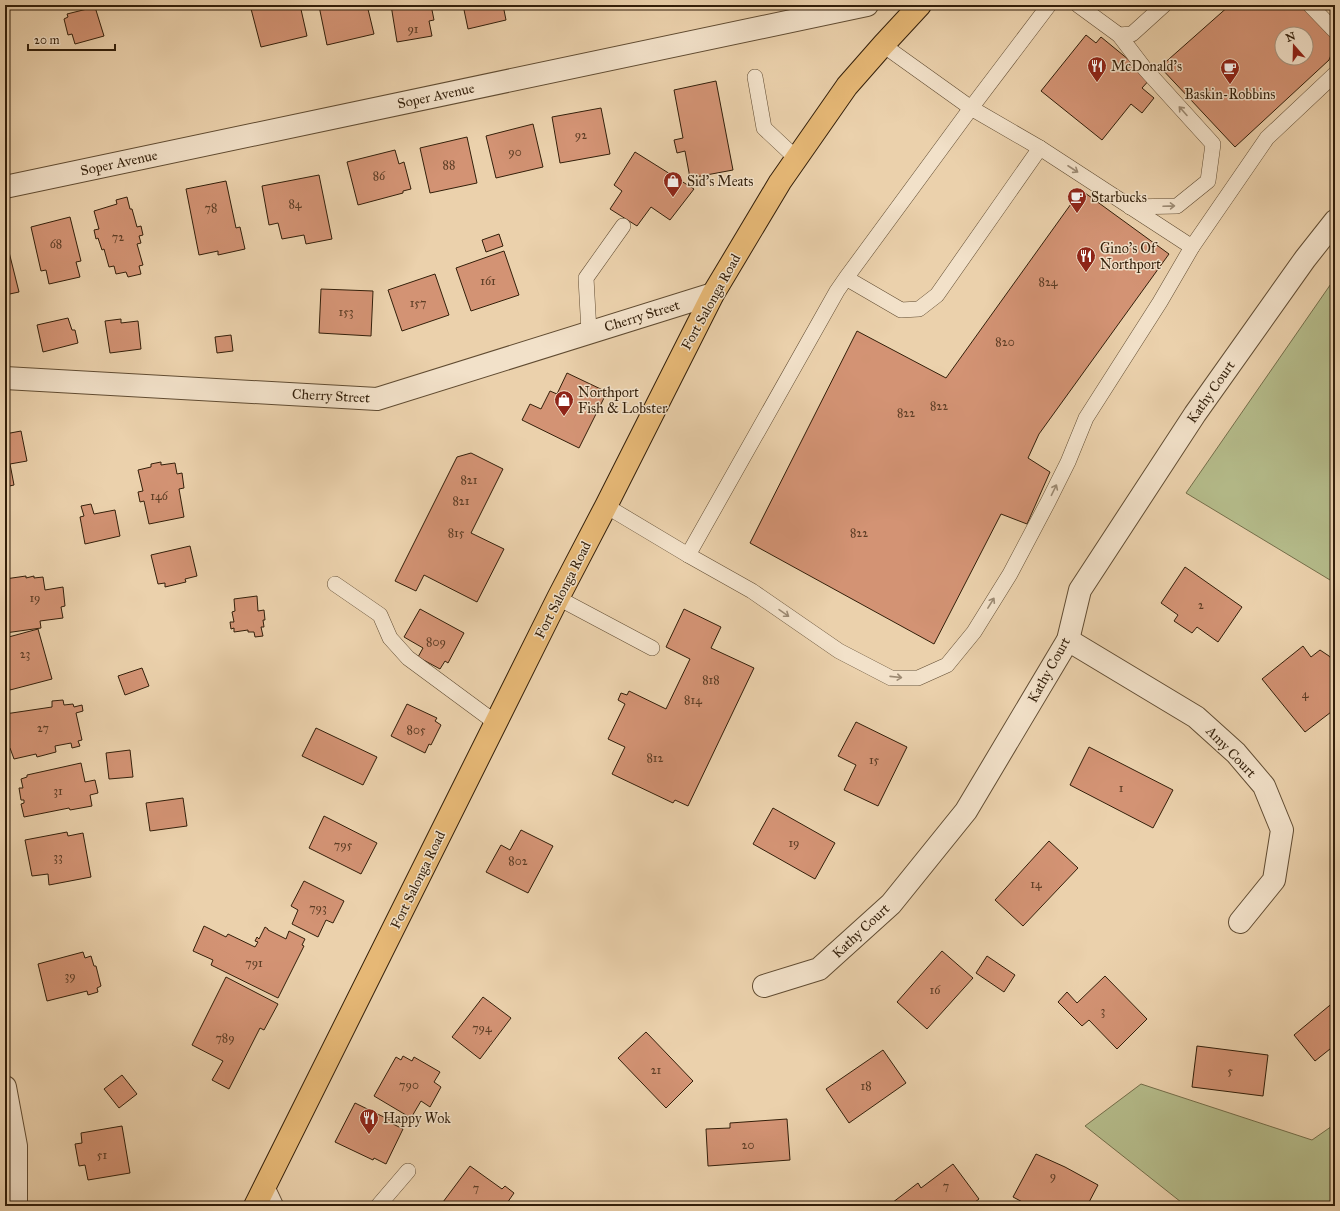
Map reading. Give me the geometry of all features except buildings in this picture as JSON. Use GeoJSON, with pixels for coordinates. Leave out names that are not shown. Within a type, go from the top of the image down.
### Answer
{"type":"FeatureCollection","features":[{"type":"Feature","properties":{"kind":"main road","name":"Fort Salonga Road"},"geometry":{"type":"LineString","coordinates":[[264,1200],[496,723],[713,294],[780,182],[847,86],[920,5]]}},
{"type":"Feature","properties":{"kind":"street","name":"Soper Avenue"},"geometry":{"type":"LineString","coordinates":[[5,187],[867,5]]}},
{"type":"Feature","properties":{"kind":"street","name":"Kathy Court"},"geometry":{"type":"LineString","coordinates":[[764,986],[819,969],[891,904],[966,811],[1068,640],[1080,590],[1195,414],[1305,259],[1335,221]]}},
{"type":"Feature","properties":{"kind":"street","name":"Cherry Street"},"geometry":{"type":"LineString","coordinates":[[5,378],[377,399],[713,294]]}},
{"type":"Feature","properties":{"kind":"street","name":"Amy Court"},"geometry":{"type":"LineString","coordinates":[[1068,640],[1196,717],[1236,753],[1264,786],[1282,830],[1274,880],[1240,922]]}},
{"type":"Feature","properties":{"kind":"street"},"geometry":{"type":"LineString","coordinates":[[5,1087],[16,1146],[16,1206]]}},
{"type":"Feature","properties":{"kind":"lane"},"geometry":{"type":"LineString","coordinates":[[688,555],[837,291],[971,108],[1049,5]]}},
{"type":"Feature","properties":{"kind":"lane"},"geometry":{"type":"LineString","coordinates":[[1078,5],[1119,35],[1145,69],[1213,144],[1208,181],[1177,206],[1130,207]]}},
{"type":"Feature","properties":{"kind":"lane"},"geometry":{"type":"LineString","coordinates":[[1119,35],[1132,34],[1164,5]]}},
{"type":"Feature","properties":{"kind":"lane"},"geometry":{"type":"LineString","coordinates":[[1310,5],[1335,31]]}},
{"type":"Feature","properties":{"kind":"lane"},"geometry":{"type":"LineString","coordinates":[[883,45],[971,108],[1040,148],[1192,247]]}},
{"type":"Feature","properties":{"kind":"lane"},"geometry":{"type":"LineString","coordinates":[[606,506],[752,591],[839,651],[891,678],[918,678],[947,665],[974,632],[1010,574],[1064,469],[1086,418],[1160,302],[1192,247],[1267,138],[1335,74]]}},
{"type":"Feature","properties":{"kind":"lane"},"geometry":{"type":"LineString","coordinates":[[755,76],[764,128],[796,158]]}},
{"type":"Feature","properties":{"kind":"lane"},"geometry":{"type":"LineString","coordinates":[[846,278],[901,310],[919,309],[937,295],[1040,148]]}},
{"type":"Feature","properties":{"kind":"lane"},"geometry":{"type":"LineString","coordinates":[[589,332],[586,278],[623,226]]}},
{"type":"Feature","properties":{"kind":"lane"},"geometry":{"type":"LineString","coordinates":[[335,584],[380,614],[390,638],[408,658],[496,723]]}},
{"type":"Feature","properties":{"kind":"lane"},"geometry":{"type":"LineString","coordinates":[[558,598],[652,648]]}},
{"type":"Feature","properties":{"kind":"lane"},"geometry":{"type":"LineString","coordinates":[[378,1206],[408,1171]]}},
{"type":"Feature","properties":{"kind":"green space"},"geometry":{"type":"Polygon","coordinates":[[[1335,278],[1335,583],[1186,493],[1335,278]]]}},
{"type":"Feature","properties":{"kind":"green space"},"geometry":{"type":"Polygon","coordinates":[[[1141,1084],[1312,1140],[1335,1124],[1335,1206],[1186,1206],[1085,1126],[1141,1084]]]}},
{"type":"Feature","properties":{"kind":"place","name":"McDonald's"},"geometry":{"type":"Point","coordinates":[1097,83]}},
{"type":"Feature","properties":{"kind":"place","name":"Baskin-Robbins"},"geometry":{"type":"Point","coordinates":[1230,85]}},
{"type":"Feature","properties":{"kind":"place","name":"Sid's Meats"},"geometry":{"type":"Point","coordinates":[673,198]}},
{"type":"Feature","properties":{"kind":"place","name":"Starbucks"},"geometry":{"type":"Point","coordinates":[1077,214]}},
{"type":"Feature","properties":{"kind":"place","name":"Gino's Of Northport"},"geometry":{"type":"Point","coordinates":[1086,273]}},
{"type":"Feature","properties":{"kind":"place","name":"Northport Fish & Lobster"},"geometry":{"type":"Point","coordinates":[564,417]}},
{"type":"Feature","properties":{"kind":"place","name":"Happy Wok"},"geometry":{"type":"Point","coordinates":[369,1135]}}]}
